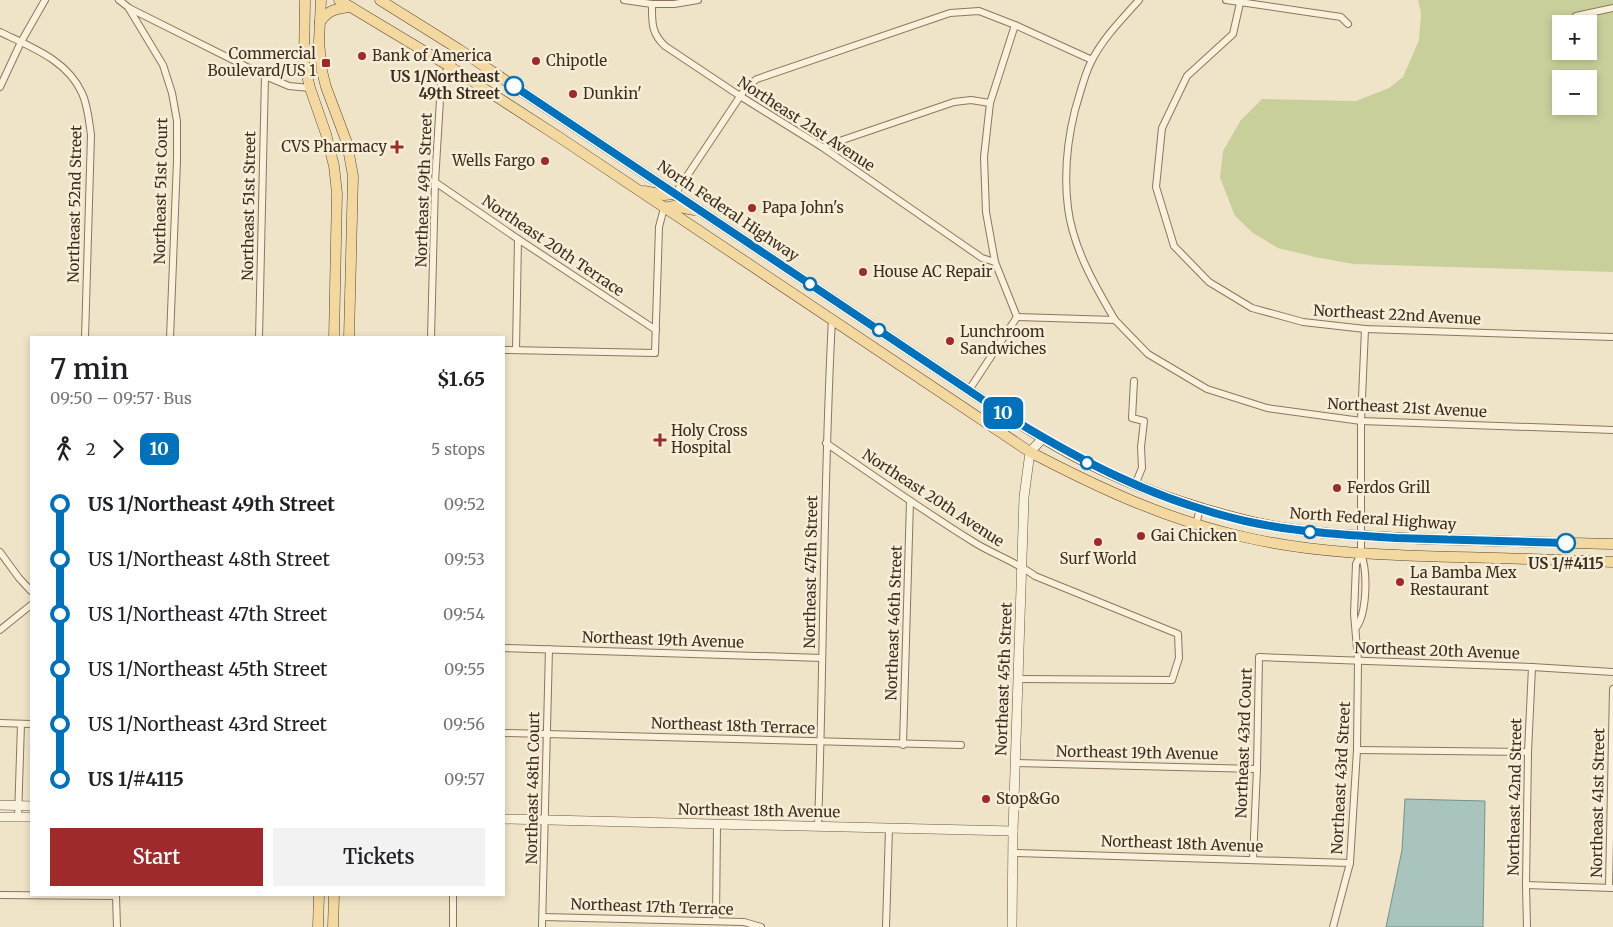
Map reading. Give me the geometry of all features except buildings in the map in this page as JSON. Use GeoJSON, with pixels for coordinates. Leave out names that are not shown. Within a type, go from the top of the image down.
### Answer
{"type":"FeatureCollection","features":[{"type":"Feature","properties":{"kind":"main road"},"geometry":{"type":"LineString","coordinates":[[305,0],[303,50],[310,88],[326,134],[334,166],[337,194],[334,336]]}},
{"type":"Feature","properties":{"kind":"main road"},"geometry":{"type":"LineString","coordinates":[[321,0],[319,42],[322,71],[346,143],[353,176],[349,336]]}},
{"type":"Feature","properties":{"kind":"main road"},"geometry":{"type":"LineString","coordinates":[[339,0],[449,66],[559,137],[1030,452],[1076,477],[1129,501],[1196,525],[1273,543],[1361,554],[1613,562]]}},
{"type":"Feature","properties":{"kind":"main road","name":"North Federal Highway"},"geometry":{"type":"LineString","coordinates":[[380,0],[460,50],[1043,438],[1081,460],[1135,485],[1200,508],[1246,521],[1331,534],[1613,544]]}},
{"type":"Feature","properties":{"kind":"main road"},"geometry":{"type":"LineString","coordinates":[[320,22],[325,14],[332,10],[352,7]]}},
{"type":"Feature","properties":{"kind":"main road"},"geometry":{"type":"LineString","coordinates":[[559,137],[574,138],[585,134]]}},
{"type":"Feature","properties":{"kind":"main road"},"geometry":{"type":"LineString","coordinates":[[636,188],[664,195],[675,194]]}},
{"type":"Feature","properties":{"kind":"main road"},"geometry":{"type":"LineString","coordinates":[[664,208],[674,206],[702,212]]}},
{"type":"Feature","properties":{"kind":"main road"},"geometry":{"type":"LineString","coordinates":[[940,392],[954,394],[969,390]]}},
{"type":"Feature","properties":{"kind":"main road"},"geometry":{"type":"LineString","coordinates":[[1491,558],[1497,547],[1508,541]]}},
{"type":"Feature","properties":{"kind":"main road"},"geometry":{"type":"LineString","coordinates":[[318,927],[319,896]]}},
{"type":"Feature","properties":{"kind":"main road"},"geometry":{"type":"LineString","coordinates":[[333,927],[334,896]]}},
{"type":"Feature","properties":{"kind":"street"},"geometry":{"type":"LineString","coordinates":[[0,87],[21,42],[45,0]]}},
{"type":"Feature","properties":{"kind":"street","name":"Northeast 51st Court"},"geometry":{"type":"LineString","coordinates":[[119,0],[128,7],[163,65],[172,93],[177,121],[170,336]]}},
{"type":"Feature","properties":{"kind":"street"},"geometry":{"type":"LineString","coordinates":[[624,0],[652,4],[674,4],[698,0]]}},
{"type":"Feature","properties":{"kind":"street","name":"Northeast 21st Avenue"},"geometry":{"type":"LineString","coordinates":[[1139,0],[1114,28],[1092,60],[1079,95],[1069,136],[1067,170],[1068,209],[1075,236],[1093,282],[1115,320],[1148,354],[1207,389],[1267,408],[1361,421],[1613,430]]}},
{"type":"Feature","properties":{"kind":"street"},"geometry":{"type":"LineString","coordinates":[[1226,0],[1341,17],[1348,24]]}},
{"type":"Feature","properties":{"kind":"street","name":"Northeast 22nd Avenue"},"geometry":{"type":"LineString","coordinates":[[1240,3],[1233,34],[1187,76],[1162,128],[1156,187],[1174,246],[1209,282],[1252,308],[1303,322],[1365,329],[1613,337]]}},
{"type":"Feature","properties":{"kind":"street","name":"Northeast 21st Avenue"},"geometry":{"type":"LineString","coordinates":[[652,4],[653,26],[656,38],[665,46],[822,148],[982,258],[995,262]]}},
{"type":"Feature","properties":{"kind":"street"},"geometry":{"type":"LineString","coordinates":[[128,7],[265,76],[289,86],[310,88]]}},
{"type":"Feature","properties":{"kind":"street"},"geometry":{"type":"LineString","coordinates":[[1581,15],[1613,8]]}},
{"type":"Feature","properties":{"kind":"street"},"geometry":{"type":"LineString","coordinates":[[675,194],[747,86],[757,79],[950,13],[979,11],[1092,60]]}},
{"type":"Feature","properties":{"kind":"street"},"geometry":{"type":"LineString","coordinates":[[1015,25],[990,103],[984,157],[986,212],[995,262],[1017,317]]}},
{"type":"Feature","properties":{"kind":"street"},"geometry":{"type":"LineString","coordinates":[[0,32],[21,42]]}},
{"type":"Feature","properties":{"kind":"street","name":"Northeast 52nd Street"},"geometry":{"type":"LineString","coordinates":[[21,42],[50,57],[65,69],[75,81],[88,111],[91,135],[85,336]]}},
{"type":"Feature","properties":{"kind":"street","name":"Northeast 49th Street"},"geometry":{"type":"LineString","coordinates":[[431,336],[435,182],[441,84],[449,66],[460,50]]}},
{"type":"Feature","properties":{"kind":"street","name":"Northeast 51st Street"},"geometry":{"type":"LineString","coordinates":[[259,336],[265,76]]}},
{"type":"Feature","properties":{"kind":"street"},"geometry":{"type":"LineString","coordinates":[[822,148],[954,102],[971,100],[990,103]]}},
{"type":"Feature","properties":{"kind":"street","name":"Northeast 20th Terrace"},"geometry":{"type":"LineString","coordinates":[[435,182],[656,330]]}},
{"type":"Feature","properties":{"kind":"street"},"geometry":{"type":"LineString","coordinates":[[505,350],[656,353],[659,227],[664,208]]}},
{"type":"Feature","properties":{"kind":"street"},"geometry":{"type":"LineString","coordinates":[[516,350],[518,239]]}},
{"type":"Feature","properties":{"kind":"street"},"geometry":{"type":"LineString","coordinates":[[1017,317],[1115,320]]}},
{"type":"Feature","properties":{"kind":"street"},"geometry":{"type":"LineString","coordinates":[[969,390],[1017,317]]}},
{"type":"Feature","properties":{"kind":"street","name":"Northeast 47th Street"},"geometry":{"type":"LineString","coordinates":[[818,826],[826,443],[832,320]]}},
{"type":"Feature","properties":{"kind":"street","name":"Northeast 43rd Street"},"geometry":{"type":"LineString","coordinates":[[1333,927],[1350,862],[1357,750],[1358,660],[1354,614],[1356,564],[1361,554],[1361,421],[1365,329]]}},
{"type":"Feature","properties":{"kind":"street"},"geometry":{"type":"LineString","coordinates":[[1134,381],[1132,418],[1144,421],[1141,447],[1142,468],[1135,485]]}},
{"type":"Feature","properties":{"kind":"street"},"geometry":{"type":"LineString","coordinates":[[1030,452],[1043,438]]}},
{"type":"Feature","properties":{"kind":"street","name":"Northeast 20th Avenue"},"geometry":{"type":"LineString","coordinates":[[826,443],[984,549],[1021,566],[1035,576],[1178,634],[1179,658],[1172,680],[1018,679]]}},
{"type":"Feature","properties":{"kind":"street","name":"Northeast 45th Street"},"geometry":{"type":"LineString","coordinates":[[1012,927],[1021,566],[1024,497],[1030,452]]}},
{"type":"Feature","properties":{"kind":"street","name":"Northeast 46th Street"},"geometry":{"type":"LineString","coordinates":[[903,744],[910,501]]}},
{"type":"Feature","properties":{"kind":"street"},"geometry":{"type":"LineString","coordinates":[[1196,525],[1200,508]]}},
{"type":"Feature","properties":{"kind":"street"},"geometry":{"type":"LineString","coordinates":[[0,552],[30,590]]}},
{"type":"Feature","properties":{"kind":"street"},"geometry":{"type":"LineString","coordinates":[[0,630],[30,606]]}},
{"type":"Feature","properties":{"kind":"street","name":"Northeast 19th Avenue"},"geometry":{"type":"LineString","coordinates":[[505,648],[822,658]]}},
{"type":"Feature","properties":{"kind":"street","name":"Northeast 48th Court"},"geometry":{"type":"LineString","coordinates":[[542,927],[550,649]]}},
{"type":"Feature","properties":{"kind":"street","name":"Northeast 20th Avenue"},"geometry":{"type":"LineString","coordinates":[[1259,657],[1532,667],[1613,672]]}},
{"type":"Feature","properties":{"kind":"street","name":"Northeast 43rd Court"},"geometry":{"type":"LineString","coordinates":[[1253,859],[1259,657]]}},
{"type":"Feature","properties":{"kind":"street","name":"Northeast 42nd Street"},"geometry":{"type":"LineString","coordinates":[[1527,927],[1528,752],[1532,667]]}},
{"type":"Feature","properties":{"kind":"street","name":"Northeast 41st Street"},"geometry":{"type":"LineString","coordinates":[[1611,888],[1613,689]]}},
{"type":"Feature","properties":{"kind":"street"},"geometry":{"type":"LineString","coordinates":[[0,723],[30,724]]}},
{"type":"Feature","properties":{"kind":"street"},"geometry":{"type":"LineString","coordinates":[[18,817],[21,724]]}},
{"type":"Feature","properties":{"kind":"street","name":"Northeast 18th Terrace"},"geometry":{"type":"LineString","coordinates":[[505,733],[961,745]]}},
{"type":"Feature","properties":{"kind":"street"},"geometry":{"type":"LineString","coordinates":[[1357,750],[1528,752]]}},
{"type":"Feature","properties":{"kind":"street","name":"Northeast 19th Avenue"},"geometry":{"type":"LineString","coordinates":[[1016,763],[1257,769]]}},
{"type":"Feature","properties":{"kind":"street"},"geometry":{"type":"LineString","coordinates":[[0,805],[30,806]]}},
{"type":"Feature","properties":{"kind":"street"},"geometry":{"type":"LineString","coordinates":[[0,817],[30,817]]}},
{"type":"Feature","properties":{"kind":"street","name":"Northeast 18th Avenue"},"geometry":{"type":"LineString","coordinates":[[505,819],[1013,831]]}},
{"type":"Feature","properties":{"kind":"street"},"geometry":{"type":"LineString","coordinates":[[716,921],[717,824]]}},
{"type":"Feature","properties":{"kind":"street"},"geometry":{"type":"LineString","coordinates":[[886,927],[889,828]]}},
{"type":"Feature","properties":{"kind":"street","name":"Northeast 18th Avenue"},"geometry":{"type":"LineString","coordinates":[[1013,852],[1350,862]]}},
{"type":"Feature","properties":{"kind":"street"},"geometry":{"type":"LineString","coordinates":[[1526,886],[1611,888]]}},
{"type":"Feature","properties":{"kind":"street"},"geometry":{"type":"LineString","coordinates":[[0,896],[116,896],[117,927]]}},
{"type":"Feature","properties":{"kind":"street"},"geometry":{"type":"LineString","coordinates":[[453,896],[453,927]]}},
{"type":"Feature","properties":{"kind":"street","name":"Northeast 17th Terrace"},"geometry":{"type":"LineString","coordinates":[[543,916],[744,922],[760,927]]}},
{"type":"Feature","properties":{"kind":"green space"},"geometry":{"type":"Polygon","coordinates":[[[1418,0],[1613,0],[1613,272],[1353,264],[1278,248],[1253,233],[1235,216],[1220,178],[1223,151],[1241,120],[1262,99],[1356,101],[1389,88],[1403,77],[1419,40],[1421,13],[1418,0]]]}},
{"type":"Feature","properties":{"kind":"water"},"geometry":{"type":"Polygon","coordinates":[[[1405,799],[1485,801],[1483,927],[1386,927],[1402,850],[1405,799]]]}},
{"type":"Feature","properties":{"kind":"bus line","name":"10"},"geometry":{"type":"LineString","coordinates":[[514,86],[1001,412],[1072,455],[1135,485],[1166,497],[1246,521],[1303,531],[1418,539],[1566,543]]}},
{"type":"Feature","properties":{"kind":"place","name":"Bank of America"},"geometry":{"type":"Point","coordinates":[362,56]}},
{"type":"Feature","properties":{"kind":"place","name":"Chipotle"},"geometry":{"type":"Point","coordinates":[536,61]}},
{"type":"Feature","properties":{"kind":"place","name":"Commercial Boulevard/US 1"},"geometry":{"type":"Point","coordinates":[326,63]}},
{"type":"Feature","properties":{"kind":"place","name":"US 1/Northeast 49th Street"},"geometry":{"type":"Point","coordinates":[514,86]}},
{"type":"Feature","properties":{"kind":"place","name":"Dunkin'"},"geometry":{"type":"Point","coordinates":[573,94]}},
{"type":"Feature","properties":{"kind":"place","name":"CVS Pharmacy"},"geometry":{"type":"Point","coordinates":[397,147]}},
{"type":"Feature","properties":{"kind":"place","name":"Wells Fargo"},"geometry":{"type":"Point","coordinates":[545,161]}},
{"type":"Feature","properties":{"kind":"place","name":"Papa John's"},"geometry":{"type":"Point","coordinates":[752,208]}},
{"type":"Feature","properties":{"kind":"place","name":"House AC Repair"},"geometry":{"type":"Point","coordinates":[863,272]}},
{"type":"Feature","properties":{"kind":"place","name":"Lunchroom Sandwiches"},"geometry":{"type":"Point","coordinates":[950,341]}},
{"type":"Feature","properties":{"kind":"place","name":"Holy Cross Hospital"},"geometry":{"type":"Point","coordinates":[660,440]}},
{"type":"Feature","properties":{"kind":"place","name":"Ferdos Grill"},"geometry":{"type":"Point","coordinates":[1337,488]}},
{"type":"Feature","properties":{"kind":"place","name":"Gai Chicken"},"geometry":{"type":"Point","coordinates":[1141,536]}},
{"type":"Feature","properties":{"kind":"place","name":"Surf World"},"geometry":{"type":"Point","coordinates":[1098,542]}},
{"type":"Feature","properties":{"kind":"place","name":"US 1/#4115"},"geometry":{"type":"Point","coordinates":[1566,543]}},
{"type":"Feature","properties":{"kind":"place","name":"La Bamba Mex Restaurant"},"geometry":{"type":"Point","coordinates":[1400,582]}},
{"type":"Feature","properties":{"kind":"place","name":"Stop&Go"},"geometry":{"type":"Point","coordinates":[986,799]}}]}
